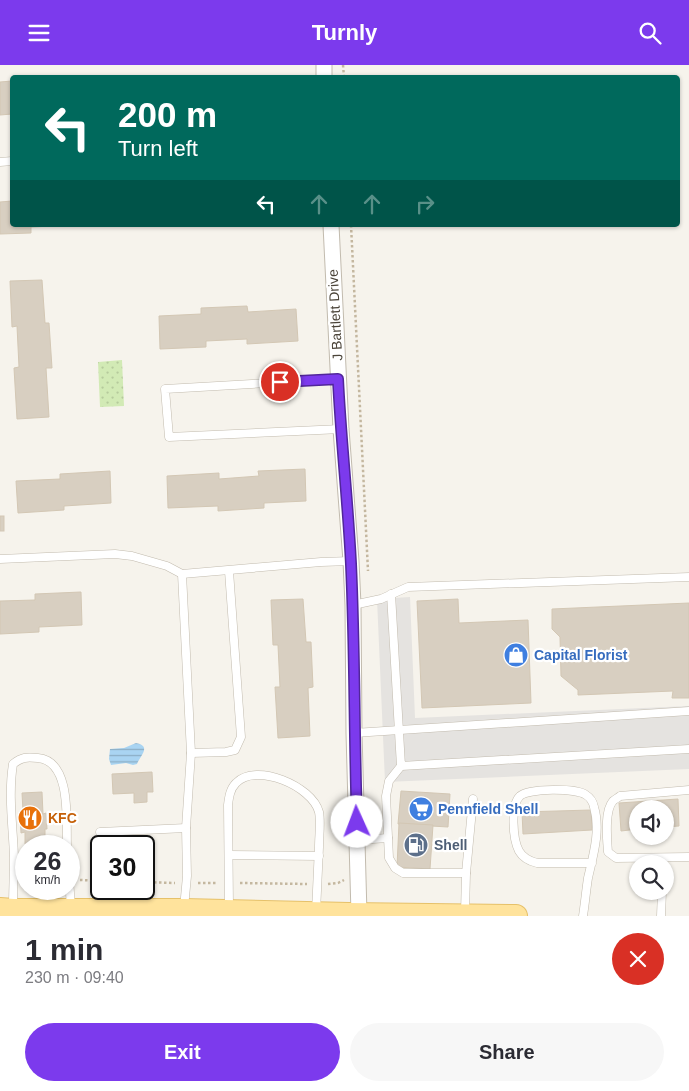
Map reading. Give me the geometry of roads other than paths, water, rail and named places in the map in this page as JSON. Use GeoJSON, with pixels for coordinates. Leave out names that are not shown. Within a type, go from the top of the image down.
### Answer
{"type":"FeatureCollection","features":[{"type":"Feature","properties":{"kind":"main road"},"geometry":{"type":"LineString","coordinates":[[6,909],[516,916]]}},
{"type":"Feature","properties":{"kind":"street","name":"J Bartlett Drive"},"geometry":{"type":"LineString","coordinates":[[331,227],[340,429],[353,605],[359,914]]}},
{"type":"Feature","properties":{"kind":"lane"},"geometry":{"type":"LineString","coordinates":[[338,379],[165,389],[169,437],[340,429]]}},
{"type":"Feature","properties":{"kind":"lane"},"geometry":{"type":"LineString","coordinates":[[0,559],[115,554],[132,556],[167,565],[182,574],[351,561]]}},
{"type":"Feature","properties":{"kind":"lane"},"geometry":{"type":"LineString","coordinates":[[191,753],[235,750],[241,737],[229,571]]}},
{"type":"Feature","properties":{"kind":"lane"},"geometry":{"type":"LineString","coordinates":[[182,574],[191,753],[186,828],[190,912]]}},
{"type":"Feature","properties":{"kind":"lane"},"geometry":{"type":"LineString","coordinates":[[353,605],[381,599],[408,587],[689,577]]}},
{"type":"Feature","properties":{"kind":"lane"},"geometry":{"type":"LineString","coordinates":[[391,594],[401,766],[388,781],[386,796],[389,858],[395,868],[403,873],[466,873]]}},
{"type":"Feature","properties":{"kind":"lane"},"geometry":{"type":"LineString","coordinates":[[354,733],[689,711]]}},
{"type":"Feature","properties":{"kind":"lane"},"geometry":{"type":"LineString","coordinates":[[401,766],[689,749]]}},
{"type":"Feature","properties":{"kind":"lane"},"geometry":{"type":"LineString","coordinates":[[6,909],[14,860],[11,777],[13,764],[21,758],[42,758],[51,763],[58,771],[63,782],[66,797],[67,835]]}},
{"type":"Feature","properties":{"kind":"lane"},"geometry":{"type":"LineString","coordinates":[[229,911],[228,805],[230,792],[236,783],[244,777],[258,775],[268,776],[302,789],[311,798],[319,812],[320,832],[316,914]]}},
{"type":"Feature","properties":{"kind":"lane"},"geometry":{"type":"LineString","coordinates":[[629,859],[616,858],[608,852],[606,837],[607,815],[612,801],[620,796],[689,790]]}},
{"type":"Feature","properties":{"kind":"lane"},"geometry":{"type":"LineString","coordinates":[[584,916],[586,889],[592,863],[596,831],[595,809],[592,800],[578,791],[534,791],[520,796],[516,801],[515,839],[518,850],[524,857],[537,863],[592,863]]}},
{"type":"Feature","properties":{"kind":"lane"},"geometry":{"type":"LineString","coordinates":[[465,915],[466,873],[474,799]]}},
{"type":"Feature","properties":{"kind":"lane"},"geometry":{"type":"LineString","coordinates":[[100,832],[186,828]]}},
{"type":"Feature","properties":{"kind":"lane"},"geometry":{"type":"LineString","coordinates":[[357,840],[388,838]]}},
{"type":"Feature","properties":{"kind":"lane"},"geometry":{"type":"LineString","coordinates":[[229,855],[319,856]]}},
{"type":"Feature","properties":{"kind":"lane"},"geometry":{"type":"LineString","coordinates":[[674,859],[689,857]]}},
{"type":"Feature","properties":{"kind":"lane"},"geometry":{"type":"LineString","coordinates":[[70,900],[71,910]]}},
{"type":"Feature","properties":{"kind":"lane"},"geometry":{"type":"LineString","coordinates":[[661,916],[662,900]]}},
{"type":"Feature","properties":{"kind":"water"},"geometry":{"type":"Polygon","coordinates":[[[136,743],[141,744],[144,749],[137,764],[111,765],[109,759],[110,749],[124,748],[136,743]]]}},
{"type":"Feature","properties":{"kind":"place","name":"Capital Florist"},"geometry":{"type":"Point","coordinates":[516,655]}},
{"type":"Feature","properties":{"kind":"place","name":"Pennfield Shell"},"geometry":{"type":"Point","coordinates":[421,809]}},
{"type":"Feature","properties":{"kind":"place","name":"KFC"},"geometry":{"type":"Point","coordinates":[30,818]}},
{"type":"Feature","properties":{"kind":"place","name":"Shell"},"geometry":{"type":"Point","coordinates":[416,845]}}]}
